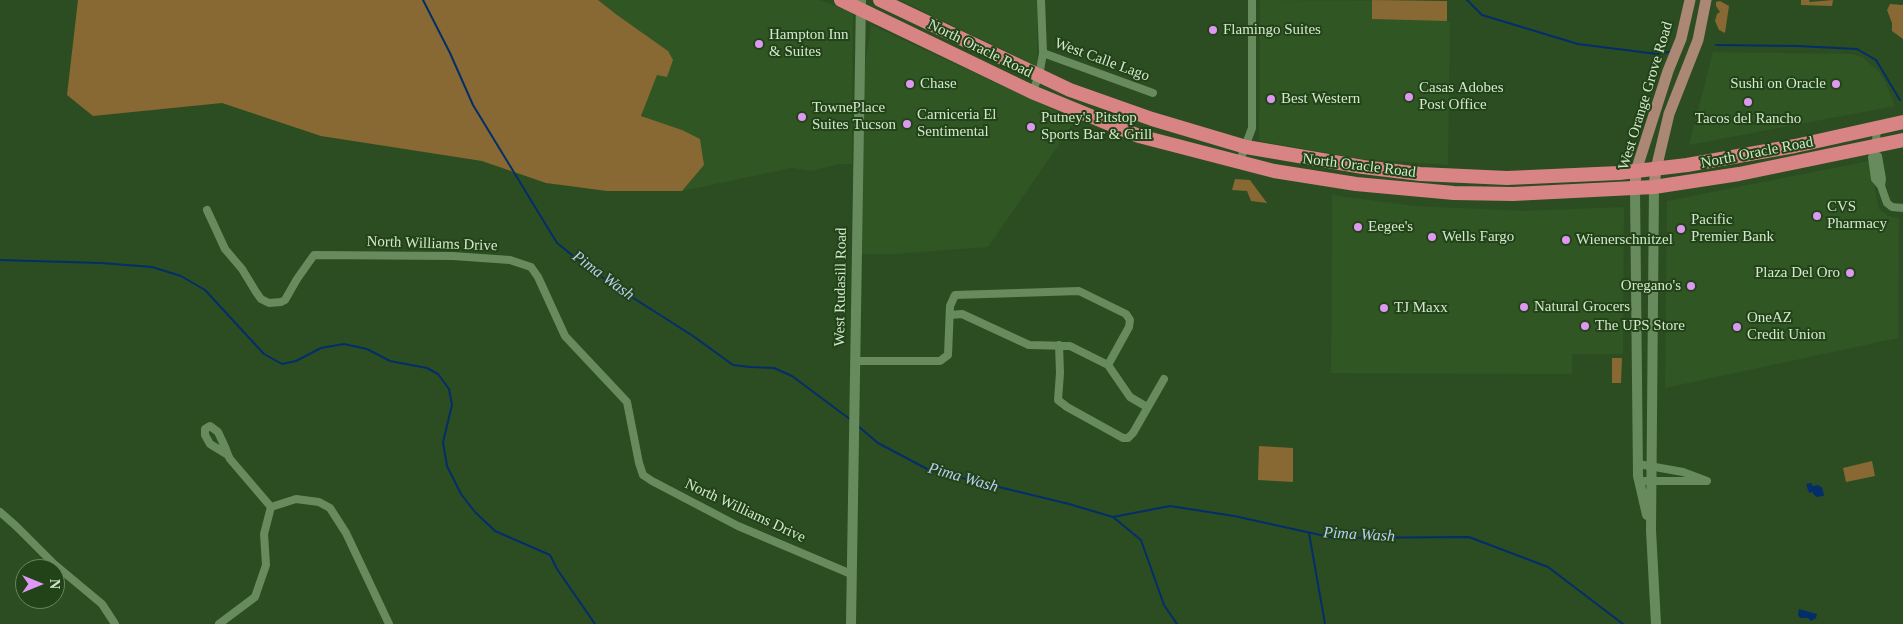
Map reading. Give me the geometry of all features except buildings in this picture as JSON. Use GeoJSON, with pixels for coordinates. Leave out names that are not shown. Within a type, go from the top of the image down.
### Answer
{"type":"FeatureCollection","features":[{"type":"Feature","properties":{"kind":"highway","name":"North Oracle Road"},"geometry":{"type":"LineString","coordinates":[[841,0],[861,4],[1032,92],[1140,136],[1274,171],[1356,184],[1454,193],[1531,194],[1654,187],[1875,150],[1903,140]]}},
{"type":"Feature","properties":{"kind":"highway","name":"North Oracle Road"},"geometry":{"type":"LineString","coordinates":[[880,0],[1070,90],[1152,119],[1246,147],[1362,167],[1454,176],[1507,178],[1593,175],[1687,165],[1795,146],[1903,122]]}},
{"type":"Feature","properties":{"kind":"main road","name":"West Orange Grove Road"},"geometry":{"type":"LineString","coordinates":[[1651,530],[1639,481],[1638,464],[1636,171],[1668,71],[1682,39],[1690,0]]}},
{"type":"Feature","properties":{"kind":"main road","name":"West Orange Grove Road"},"geometry":{"type":"LineString","coordinates":[[1656,624],[1651,530],[1654,187],[1656,169],[1669,114],[1698,40],[1706,0]]}},
{"type":"Feature","properties":{"kind":"main road","name":"West Rudasill Road"},"geometry":{"type":"LineString","coordinates":[[851,624],[861,4]]}},
{"type":"Feature","properties":{"kind":"street"},"geometry":{"type":"LineString","coordinates":[[1032,92],[1039,76],[1043,53],[1042,0]]}},
{"type":"Feature","properties":{"kind":"street"},"geometry":{"type":"LineString","coordinates":[[1239,163],[1252,128],[1252,0]]}},
{"type":"Feature","properties":{"kind":"street","name":"West Calle Lago"},"geometry":{"type":"LineString","coordinates":[[1043,53],[1153,93]]}},
{"type":"Feature","properties":{"kind":"street"},"geometry":{"type":"LineString","coordinates":[[1877,128],[1875,150],[1872,157],[1875,179],[1881,186],[1884,200],[1892,207],[1903,208]]}},
{"type":"Feature","properties":{"kind":"street","name":"North Williams Drive"},"geometry":{"type":"LineString","coordinates":[[207,210],[225,249],[242,269],[261,299],[269,303],[285,300],[314,255],[454,256],[510,260],[531,268],[538,277],[565,336],[627,402],[639,464],[643,474],[652,481],[738,526],[851,574]]}},
{"type":"Feature","properties":{"kind":"street"},"geometry":{"type":"LineString","coordinates":[[856,361],[940,361],[948,355],[950,306],[955,295],[1078,291],[1126,314],[1130,320],[1129,328],[1108,365]]}},
{"type":"Feature","properties":{"kind":"street"},"geometry":{"type":"LineString","coordinates":[[950,315],[962,314],[1029,345],[1070,346],[1108,365],[1130,397],[1147,407]]}},
{"type":"Feature","properties":{"kind":"street"},"geometry":{"type":"LineString","coordinates":[[1059,345],[1060,373],[1058,400],[1067,407],[1123,438],[1128,438],[1134,433],[1164,379]]}},
{"type":"Feature","properties":{"kind":"street"},"geometry":{"type":"LineString","coordinates":[[228,455],[230,460],[271,507]]}},
{"type":"Feature","properties":{"kind":"street"},"geometry":{"type":"LineString","coordinates":[[1638,464],[1683,472],[1707,481],[1639,481]]}},
{"type":"Feature","properties":{"kind":"street"},"geometry":{"type":"LineString","coordinates":[[271,507],[296,499],[318,502],[330,508],[346,533],[389,624]]}},
{"type":"Feature","properties":{"kind":"street"},"geometry":{"type":"LineString","coordinates":[[219,624],[255,596],[266,564],[264,534],[271,507]]}},
{"type":"Feature","properties":{"kind":"street"},"geometry":{"type":"LineString","coordinates":[[0,512],[54,564],[102,604],[115,624]]}},
{"type":"Feature","properties":{"kind":"shaded area"},"geometry":{"type":"Polygon","coordinates":[[[78,0],[598,0],[668,51],[673,60],[667,77],[657,75],[641,116],[682,130],[700,139],[704,165],[682,191],[607,191],[546,183],[482,161],[321,136],[222,103],[93,116],[67,95],[78,0]]]}},
{"type":"Feature","properties":{"kind":"shaded area"},"geometry":{"type":"Polygon","coordinates":[[[598,0],[820,0],[853,13],[852,164],[840,164],[811,171],[792,168],[682,191],[704,165],[682,130],[641,116],[657,75],[617,15],[598,0]]]}},
{"type":"Feature","properties":{"kind":"shaded area"},"geometry":{"type":"Polygon","coordinates":[[[900,0],[1038,0],[1037,66],[900,0]]]}},
{"type":"Feature","properties":{"kind":"shaded area"},"geometry":{"type":"Polygon","coordinates":[[[1260,0],[1447,1],[1447,22],[1450,22],[1448,165],[1362,159],[1259,141],[1260,0]]]}},
{"type":"Feature","properties":{"kind":"shaded area"},"geometry":{"type":"Polygon","coordinates":[[[1372,0],[1447,1],[1447,21],[1372,19],[1372,0]]]}},
{"type":"Feature","properties":{"kind":"shaded area"},"geometry":{"type":"Polygon","coordinates":[[[1801,0],[1809,0],[1810,2],[1833,0],[1832,6],[1801,5],[1801,0]]]}},
{"type":"Feature","properties":{"kind":"shaded area"},"geometry":{"type":"Polygon","coordinates":[[[1720,1],[1729,6],[1725,33],[1719,30],[1715,21],[1717,14],[1720,12],[1716,2],[1720,1]]]}},
{"type":"Feature","properties":{"kind":"shaded area"},"geometry":{"type":"Polygon","coordinates":[[[1890,4],[1903,5],[1903,39],[1892,31],[1892,23],[1887,10],[1890,4]]]}},
{"type":"Feature","properties":{"kind":"shaded area"},"geometry":{"type":"Polygon","coordinates":[[[871,25],[1076,120],[988,247],[895,254],[860,254],[864,73],[871,25]]]}},
{"type":"Feature","properties":{"kind":"shaded area"},"geometry":{"type":"Polygon","coordinates":[[[1713,52],[1852,54],[1862,57],[1878,71],[1885,81],[1895,106],[1689,145],[1713,52]]]}},
{"type":"Feature","properties":{"kind":"shaded area"},"geometry":{"type":"Polygon","coordinates":[[[1869,161],[1879,209],[1888,216],[1899,218],[1898,338],[1665,388],[1667,201],[1869,161]]]}},
{"type":"Feature","properties":{"kind":"shaded area"},"geometry":{"type":"Polygon","coordinates":[[[1235,179],[1250,180],[1267,203],[1251,201],[1247,191],[1232,190],[1235,179]]]}},
{"type":"Feature","properties":{"kind":"shaded area"},"geometry":{"type":"Polygon","coordinates":[[[1332,195],[1415,206],[1524,211],[1624,207],[1623,354],[1572,354],[1572,374],[1331,373],[1332,195]]]}},
{"type":"Feature","properties":{"kind":"shaded area"},"geometry":{"type":"Polygon","coordinates":[[[1612,358],[1622,358],[1621,383],[1612,383],[1612,358]]]}},
{"type":"Feature","properties":{"kind":"shaded area"},"geometry":{"type":"Polygon","coordinates":[[[1259,446],[1293,448],[1293,482],[1258,480],[1259,446]]]}},
{"type":"Feature","properties":{"kind":"shaded area"},"geometry":{"type":"Polygon","coordinates":[[[1872,461],[1875,476],[1846,482],[1843,468],[1872,461]]]}},
{"type":"Feature","properties":{"kind":"water"},"geometry":{"type":"Polygon","coordinates":[[[1812,483],[1812,486],[1819,485],[1822,487],[1824,496],[1816,497],[1812,492],[1809,493],[1806,484],[1812,483]]]}},
{"type":"Feature","properties":{"kind":"water"},"geometry":{"type":"Polygon","coordinates":[[[1799,609],[1817,614],[1816,618],[1811,621],[1808,618],[1800,618],[1798,615],[1799,609]]]}},
{"type":"Feature","properties":{"kind":"waterway","name":"Pima Wash"},"geometry":{"type":"LineString","coordinates":[[423,0],[450,53],[473,105],[557,243],[613,285],[693,336],[733,365],[774,368],[792,376],[851,420]]}},
{"type":"Feature","properties":{"kind":"waterway"},"geometry":{"type":"LineString","coordinates":[[1467,0],[1482,15],[1578,44],[1657,54],[1669,52]]}},
{"type":"Feature","properties":{"kind":"waterway"},"geometry":{"type":"LineString","coordinates":[[1716,45],[1857,49],[1876,60],[1900,100]]}},
{"type":"Feature","properties":{"kind":"waterway"},"geometry":{"type":"LineString","coordinates":[[0,260],[101,263],[152,267],[181,276],[205,290],[264,354],[282,364],[296,361],[321,348],[344,344],[367,349],[390,361],[427,368],[438,374],[449,389],[452,405],[443,442],[447,466],[461,494],[475,512],[495,531],[550,555],[557,569],[595,624]]}},
{"type":"Feature","properties":{"kind":"waterway","name":"Pima Wash"},"geometry":{"type":"LineString","coordinates":[[858,426],[878,443],[929,470],[1069,504],[1113,517],[1170,506],[1234,516],[1334,538],[1469,537],[1548,567],[1623,624]]}},
{"type":"Feature","properties":{"kind":"waterway"},"geometry":{"type":"LineString","coordinates":[[1113,517],[1141,540],[1164,605],[1177,624]]}},
{"type":"Feature","properties":{"kind":"waterway"},"geometry":{"type":"LineString","coordinates":[[1309,533],[1325,624]]}},
{"type":"Feature","properties":{"kind":"place","name":"Flamingo Suites"},"geometry":{"type":"Point","coordinates":[1213,30]}},
{"type":"Feature","properties":{"kind":"place","name":"Hampton Inn & Suites"},"geometry":{"type":"Point","coordinates":[759,44]}},
{"type":"Feature","properties":{"kind":"place","name":"Chase"},"geometry":{"type":"Point","coordinates":[910,84]}},
{"type":"Feature","properties":{"kind":"place","name":"Sushi on Oracle"},"geometry":{"type":"Point","coordinates":[1836,84]}},
{"type":"Feature","properties":{"kind":"place","name":"Casas Adobes Post Office"},"geometry":{"type":"Point","coordinates":[1409,97]}},
{"type":"Feature","properties":{"kind":"place","name":"Best Western"},"geometry":{"type":"Point","coordinates":[1271,99]}},
{"type":"Feature","properties":{"kind":"place","name":"Tacos del Rancho"},"geometry":{"type":"Point","coordinates":[1748,102]}},
{"type":"Feature","properties":{"kind":"place","name":"TownePlace Suites Tucson"},"geometry":{"type":"Point","coordinates":[802,117]}},
{"type":"Feature","properties":{"kind":"place","name":"Carniceria El Sentimental"},"geometry":{"type":"Point","coordinates":[907,124]}},
{"type":"Feature","properties":{"kind":"place","name":"Putney's Pitstop Sports Bar & Grill"},"geometry":{"type":"Point","coordinates":[1031,127]}},
{"type":"Feature","properties":{"kind":"place","name":"CVS Pharmacy"},"geometry":{"type":"Point","coordinates":[1817,216]}},
{"type":"Feature","properties":{"kind":"place","name":"Eegee's"},"geometry":{"type":"Point","coordinates":[1358,227]}},
{"type":"Feature","properties":{"kind":"place","name":"Pacific Premier Bank"},"geometry":{"type":"Point","coordinates":[1681,229]}},
{"type":"Feature","properties":{"kind":"place","name":"Wells Fargo"},"geometry":{"type":"Point","coordinates":[1432,237]}},
{"type":"Feature","properties":{"kind":"place","name":"Wienerschnitzel"},"geometry":{"type":"Point","coordinates":[1566,240]}},
{"type":"Feature","properties":{"kind":"place","name":"Plaza Del Oro"},"geometry":{"type":"Point","coordinates":[1850,273]}},
{"type":"Feature","properties":{"kind":"place","name":"Oregano's"},"geometry":{"type":"Point","coordinates":[1691,286]}},
{"type":"Feature","properties":{"kind":"place","name":"Natural Grocers"},"geometry":{"type":"Point","coordinates":[1524,307]}},
{"type":"Feature","properties":{"kind":"place","name":"TJ Maxx"},"geometry":{"type":"Point","coordinates":[1384,308]}},
{"type":"Feature","properties":{"kind":"place","name":"The UPS Store"},"geometry":{"type":"Point","coordinates":[1585,326]}},
{"type":"Feature","properties":{"kind":"place","name":"OneAZ Credit Union"},"geometry":{"type":"Point","coordinates":[1737,327]}}]}
